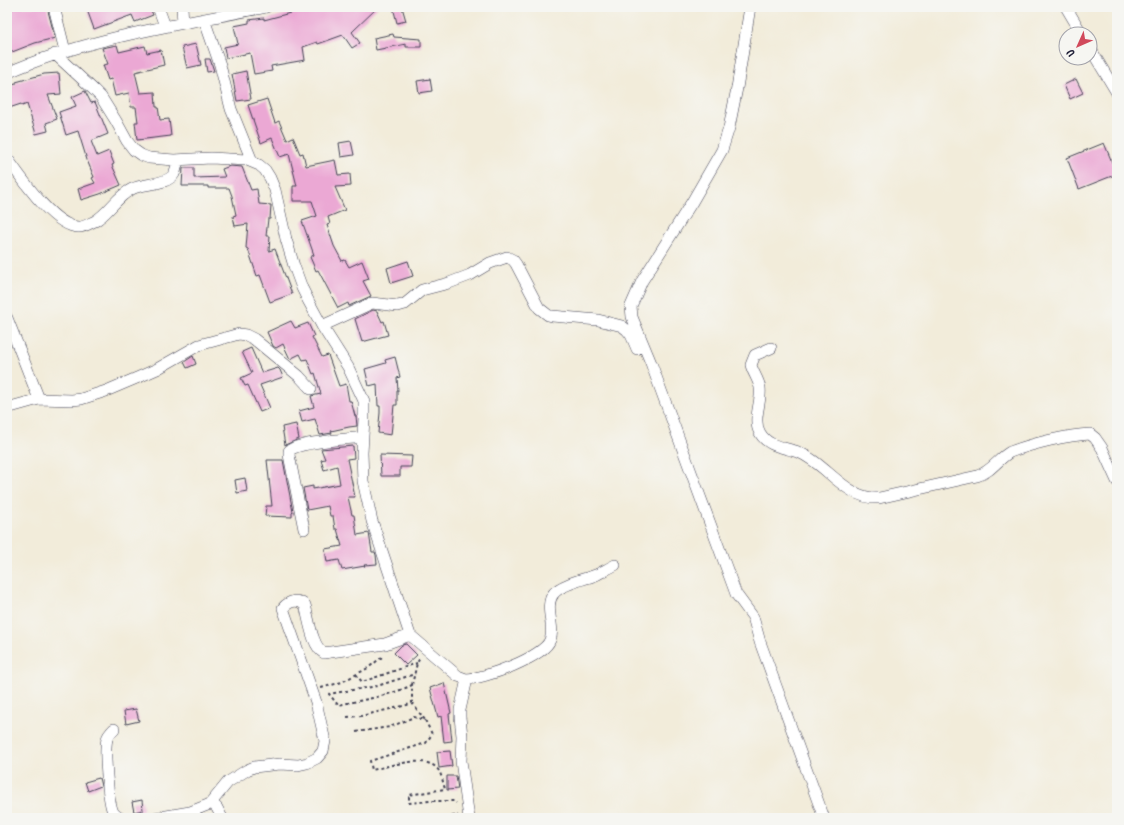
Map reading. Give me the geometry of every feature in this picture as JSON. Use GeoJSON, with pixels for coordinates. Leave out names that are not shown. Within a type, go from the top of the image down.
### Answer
{"type":"FeatureCollection","features":[{"type":"Feature","properties":{"kind":"street"},"geometry":{"type":"LineString","coordinates":[[54,7],[60,53],[101,97],[134,150],[148,158],[178,160],[211,158],[252,161],[265,170],[270,178],[275,190],[286,239],[294,266],[309,302],[322,326],[348,366],[364,401],[362,452],[363,481],[372,521],[410,635],[458,676],[467,679],[496,673],[532,656],[546,646],[551,639],[550,609],[554,593],[563,587],[597,574],[615,565]]}},
{"type":"Feature","properties":{"kind":"street"},"geometry":{"type":"LineString","coordinates":[[158,7],[165,26]]}},
{"type":"Feature","properties":{"kind":"street"},"geometry":{"type":"LineString","coordinates":[[182,7],[183,23]]}},
{"type":"Feature","properties":{"kind":"street"},"geometry":{"type":"LineString","coordinates":[[7,73],[60,53],[165,26],[266,7]]}},
{"type":"Feature","properties":{"kind":"street"},"geometry":{"type":"LineString","coordinates":[[750,7],[738,88],[729,128],[722,150],[692,202],[642,281],[632,303],[631,310],[632,317],[651,363],[736,594],[753,617],[760,642],[824,818]]}},
{"type":"Feature","properties":{"kind":"street"},"geometry":{"type":"LineString","coordinates":[[1066,7],[1077,26]]}},
{"type":"Feature","properties":{"kind":"street"},"geometry":{"type":"LineString","coordinates":[[204,19],[220,65],[231,109],[252,161]]}},
{"type":"Feature","properties":{"kind":"street"},"geometry":{"type":"LineString","coordinates":[[1098,61],[1117,93]]}},
{"type":"Feature","properties":{"kind":"street"},"geometry":{"type":"LineString","coordinates":[[7,158],[42,203],[64,223],[69,226],[80,228],[104,214],[124,193],[131,189],[142,184],[171,179],[175,174],[178,160]]}},
{"type":"Feature","properties":{"kind":"street"},"geometry":{"type":"LineString","coordinates":[[322,326],[372,303],[398,306],[405,304],[422,290],[449,283],[470,275],[490,263],[507,257],[513,260],[516,264],[540,308],[544,312],[552,316],[598,320],[622,326],[631,335],[642,363],[651,363]]}},
{"type":"Feature","properties":{"kind":"street"},"geometry":{"type":"LineString","coordinates":[[7,318],[39,400]]}},
{"type":"Feature","properties":{"kind":"street"},"geometry":{"type":"LineString","coordinates":[[7,408],[39,400],[72,400],[106,391],[157,369],[199,345],[239,334],[246,335],[254,339],[299,376],[310,389]]}},
{"type":"Feature","properties":{"kind":"street"},"geometry":{"type":"LineString","coordinates":[[771,348],[755,355],[751,365],[760,388],[757,422],[759,432],[763,438],[770,443],[799,453],[811,459],[850,490],[862,496],[879,498],[977,476],[988,471],[1004,455],[1010,452],[1067,437],[1090,434],[1099,442],[1117,481]]}},
{"type":"Feature","properties":{"kind":"street"},"geometry":{"type":"LineString","coordinates":[[304,529],[289,451],[294,447],[316,443],[363,438]]}},
{"type":"Feature","properties":{"kind":"street"},"geometry":{"type":"LineString","coordinates":[[155,818],[190,812],[210,804],[228,782],[254,767],[280,764],[298,765],[307,763],[317,758],[323,752],[325,742],[316,702],[283,608],[286,605],[292,601],[298,601],[306,605],[317,648],[324,653],[385,644],[410,635]]}},
{"type":"Feature","properties":{"kind":"street"},"geometry":{"type":"LineString","coordinates":[[467,679],[460,710],[460,717],[462,736],[461,761],[469,818]]}},
{"type":"Feature","properties":{"kind":"street"},"geometry":{"type":"LineString","coordinates":[[114,729],[107,740],[107,769],[111,806],[115,815],[120,818]]}},
{"type":"Feature","properties":{"kind":"street"},"geometry":{"type":"LineString","coordinates":[[210,804],[217,808],[222,818]]}},
{"type":"Feature","properties":{"kind":"path"},"geometry":{"type":"LineString","coordinates":[[427,650],[417,663],[412,685],[412,703],[425,720],[432,734],[426,743],[370,761],[372,770],[422,761],[434,766],[439,771],[445,789],[409,795],[409,803],[454,801],[460,806]]}},
{"type":"Feature","properties":{"kind":"path"},"geometry":{"type":"LineString","coordinates":[[332,684],[342,682],[356,674],[382,657],[381,653]]}},
{"type":"Feature","properties":{"kind":"path"},"geometry":{"type":"LineString","coordinates":[[356,674],[362,682],[417,663]]}},
{"type":"Feature","properties":{"kind":"path"},"geometry":{"type":"LineString","coordinates":[[412,685],[404,689],[338,705],[330,694],[377,686],[415,674]]}},
{"type":"Feature","properties":{"kind":"path"},"geometry":{"type":"LineString","coordinates":[[347,717],[361,716],[412,703]]}},
{"type":"Feature","properties":{"kind":"path"},"geometry":{"type":"LineString","coordinates":[[356,732],[390,727],[414,717],[425,720]]}},
{"type":"Feature","properties":{"kind":"path"},"geometry":{"type":"LineString","coordinates":[[446,818],[460,814],[460,810]]}},
{"type":"Feature","properties":{"kind":"building"},"geometry":{"type":"Polygon","coordinates":[[[17,7],[47,7],[55,38],[35,43],[7,54],[7,11],[17,7]]]}},
{"type":"Feature","properties":{"kind":"building"},"geometry":{"type":"Polygon","coordinates":[[[86,7],[151,7],[150,8],[153,15],[135,22],[132,15],[94,29],[86,7]]]}},
{"type":"Feature","properties":{"kind":"building"},"geometry":{"type":"Polygon","coordinates":[[[304,7],[378,7],[352,32],[360,43],[352,48],[343,35],[318,44],[317,42],[303,47],[305,60],[271,66],[272,71],[254,74],[250,53],[226,58],[224,47],[238,44],[234,26],[249,23],[249,20],[264,18],[264,20],[305,9],[304,7]]]}},
{"type":"Feature","properties":{"kind":"building"},"geometry":{"type":"Polygon","coordinates":[[[393,7],[402,7],[406,21],[397,23],[393,7]]]}},
{"type":"Feature","properties":{"kind":"building"},"geometry":{"type":"Polygon","coordinates":[[[393,34],[394,37],[421,39],[421,47],[406,47],[406,44],[376,50],[374,38],[393,34]]]}},
{"type":"Feature","properties":{"kind":"building"},"geometry":{"type":"Polygon","coordinates":[[[196,44],[201,65],[187,68],[182,47],[196,44]]]}},
{"type":"Feature","properties":{"kind":"building"},"geometry":{"type":"Polygon","coordinates":[[[117,45],[119,52],[145,46],[147,53],[161,50],[164,65],[135,72],[140,93],[155,92],[156,107],[158,107],[160,120],[169,119],[171,136],[137,140],[135,122],[138,122],[136,107],[131,107],[129,93],[115,96],[111,79],[108,80],[103,65],[108,64],[102,48],[117,45]]]}},
{"type":"Feature","properties":{"kind":"building"},"geometry":{"type":"Polygon","coordinates":[[[205,59],[210,59],[214,71],[207,72],[205,59]]]}},
{"type":"Feature","properties":{"kind":"building"},"geometry":{"type":"Polygon","coordinates":[[[246,71],[251,99],[237,101],[232,74],[246,71]]]}},
{"type":"Feature","properties":{"kind":"building"},"geometry":{"type":"Polygon","coordinates":[[[59,73],[61,94],[48,95],[57,119],[46,123],[48,131],[36,134],[27,104],[22,106],[21,104],[9,108],[7,104],[7,86],[44,74],[59,73]]]}},
{"type":"Feature","properties":{"kind":"building"},"geometry":{"type":"Polygon","coordinates":[[[430,79],[432,91],[419,93],[417,81],[430,79]]]}},
{"type":"Feature","properties":{"kind":"building"},"geometry":{"type":"Polygon","coordinates":[[[1076,79],[1083,93],[1070,99],[1064,85],[1076,79]]]}},
{"type":"Feature","properties":{"kind":"building"},"geometry":{"type":"Polygon","coordinates":[[[85,91],[91,103],[95,102],[108,134],[91,141],[97,156],[109,151],[114,164],[112,165],[121,185],[81,200],[78,189],[95,183],[92,178],[94,177],[78,131],[66,135],[59,112],[76,106],[72,97],[85,91]]]}},
{"type":"Feature","properties":{"kind":"building"},"geometry":{"type":"Polygon","coordinates":[[[267,99],[275,123],[279,121],[287,140],[293,137],[300,154],[303,153],[306,166],[335,160],[338,175],[350,174],[351,186],[335,187],[345,210],[328,217],[330,224],[327,225],[334,246],[342,261],[345,260],[349,267],[362,261],[369,279],[363,281],[371,296],[349,306],[348,303],[338,308],[318,270],[316,271],[310,257],[314,255],[302,221],[317,216],[312,201],[293,201],[293,186],[297,186],[289,154],[280,157],[272,138],[261,143],[248,105],[267,99]]]}},
{"type":"Feature","properties":{"kind":"building"},"geometry":{"type":"Polygon","coordinates":[[[351,141],[354,155],[341,157],[339,143],[351,141]]]}},
{"type":"Feature","properties":{"kind":"building"},"geometry":{"type":"Polygon","coordinates":[[[1104,143],[1117,174],[1079,189],[1067,158],[1104,143]]]}},
{"type":"Feature","properties":{"kind":"building"},"geometry":{"type":"Polygon","coordinates":[[[230,166],[242,167],[251,190],[257,189],[259,204],[271,205],[270,219],[268,219],[266,236],[270,236],[269,251],[275,249],[292,294],[270,302],[260,275],[257,276],[248,249],[246,248],[248,224],[235,226],[233,216],[236,215],[229,188],[182,186],[183,168],[194,168],[194,178],[225,177],[222,169],[230,166]]]}},
{"type":"Feature","properties":{"kind":"building"},"geometry":{"type":"Polygon","coordinates":[[[408,261],[413,276],[391,283],[387,268],[408,261]]]}},
{"type":"Feature","properties":{"kind":"building"},"geometry":{"type":"Polygon","coordinates":[[[373,310],[377,311],[382,322],[384,321],[388,335],[362,342],[355,319],[373,310]]]}},
{"type":"Feature","properties":{"kind":"building"},"geometry":{"type":"Polygon","coordinates":[[[291,321],[295,328],[308,323],[314,336],[312,337],[322,357],[328,355],[339,386],[346,384],[349,401],[351,401],[356,416],[357,426],[331,431],[332,433],[320,435],[315,419],[302,422],[299,411],[314,407],[311,396],[321,394],[315,373],[313,374],[307,359],[303,360],[300,354],[290,359],[283,344],[276,348],[273,346],[267,332],[291,321]]]}},
{"type":"Feature","properties":{"kind":"building"},"geometry":{"type":"Polygon","coordinates":[[[251,348],[262,373],[278,368],[283,377],[260,385],[270,408],[260,412],[248,385],[245,386],[241,378],[252,373],[242,352],[251,348]]]}},
{"type":"Feature","properties":{"kind":"building"},"geometry":{"type":"Polygon","coordinates":[[[193,356],[196,364],[187,368],[184,362],[193,356]]]}},
{"type":"Feature","properties":{"kind":"building"},"geometry":{"type":"Polygon","coordinates":[[[395,357],[400,377],[397,378],[397,405],[394,405],[391,435],[378,433],[380,406],[378,406],[377,384],[369,386],[365,369],[386,363],[385,360],[395,357]]]}},
{"type":"Feature","properties":{"kind":"building"},"geometry":{"type":"Polygon","coordinates":[[[296,424],[299,439],[285,445],[282,427],[296,424]]]}},
{"type":"Feature","properties":{"kind":"building"},"geometry":{"type":"Polygon","coordinates":[[[353,446],[354,458],[347,459],[355,497],[348,497],[352,515],[354,515],[357,535],[369,533],[372,552],[375,552],[377,564],[364,565],[365,566],[342,570],[339,560],[327,562],[325,549],[342,546],[337,529],[335,529],[333,516],[330,516],[328,506],[307,510],[303,488],[313,486],[313,489],[340,484],[337,466],[324,470],[321,460],[325,459],[321,449],[353,446]]]}},
{"type":"Feature","properties":{"kind":"building"},"geometry":{"type":"Polygon","coordinates":[[[380,455],[412,456],[411,467],[400,467],[400,476],[381,476],[380,455]]]}},
{"type":"Feature","properties":{"kind":"building"},"geometry":{"type":"Polygon","coordinates":[[[267,460],[283,460],[293,512],[292,517],[265,516],[266,506],[272,506],[267,460]]]}},
{"type":"Feature","properties":{"kind":"building"},"geometry":{"type":"Polygon","coordinates":[[[245,478],[247,491],[237,493],[235,480],[245,478]]]}},
{"type":"Feature","properties":{"kind":"building"},"geometry":{"type":"Polygon","coordinates":[[[406,644],[417,655],[406,665],[394,653],[402,645],[406,644]]]}},
{"type":"Feature","properties":{"kind":"building"},"geometry":{"type":"Polygon","coordinates":[[[444,683],[451,713],[449,714],[452,741],[444,742],[441,716],[438,717],[430,688],[444,683]]]}},
{"type":"Feature","properties":{"kind":"building"},"geometry":{"type":"Polygon","coordinates":[[[136,709],[139,721],[126,724],[124,711],[136,709]]]}},
{"type":"Feature","properties":{"kind":"building"},"geometry":{"type":"Polygon","coordinates":[[[450,751],[452,766],[439,768],[437,752],[450,751]]]}},
{"type":"Feature","properties":{"kind":"building"},"geometry":{"type":"Polygon","coordinates":[[[447,776],[456,776],[458,789],[447,790],[447,776]]]}},
{"type":"Feature","properties":{"kind":"building"},"geometry":{"type":"Polygon","coordinates":[[[99,778],[101,786],[88,791],[85,782],[99,778]]]}},
{"type":"Feature","properties":{"kind":"building"},"geometry":{"type":"Polygon","coordinates":[[[142,800],[143,810],[134,812],[132,802],[142,800]]]}}]}
